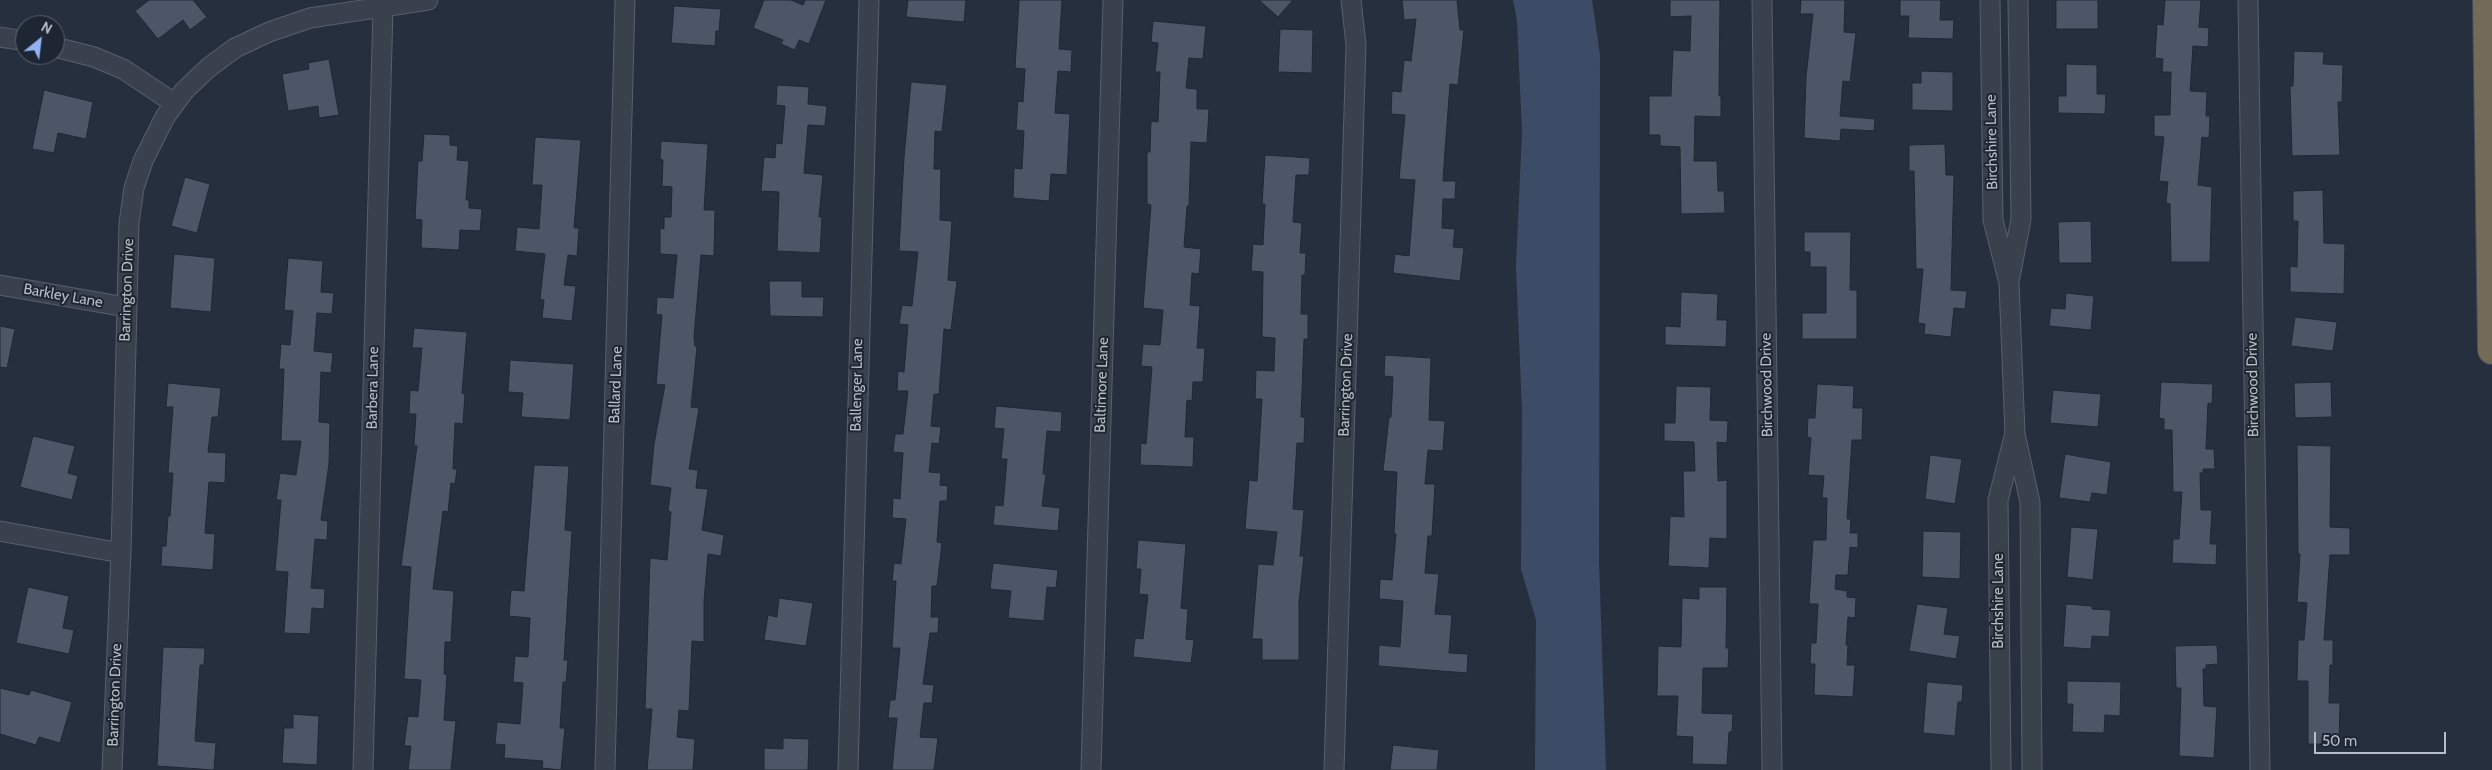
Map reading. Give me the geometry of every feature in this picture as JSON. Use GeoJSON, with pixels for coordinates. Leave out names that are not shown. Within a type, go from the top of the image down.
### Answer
{"type":"FeatureCollection","features":[{"type":"Feature","properties":{"kind":"highway"},"geometry":{"type":"LineString","coordinates":[[2487,0],[2492,350]]}},
{"type":"Feature","properties":{"kind":"street","name":"Barrington Drive"},"geometry":{"type":"LineString","coordinates":[[112,770],[121,553],[129,222],[134,188],[148,148],[174,103],[208,68],[228,53],[252,40],[310,18],[428,0]]}},
{"type":"Feature","properties":{"kind":"street","name":"Ballard Lane"},"geometry":{"type":"LineString","coordinates":[[605,770],[625,0]]}},
{"type":"Feature","properties":{"kind":"street","name":"Ballenger Lane"},"geometry":{"type":"LineString","coordinates":[[848,770],[869,0]]}},
{"type":"Feature","properties":{"kind":"street","name":"Baltimore Lane"},"geometry":{"type":"LineString","coordinates":[[1091,770],[1113,0]]}},
{"type":"Feature","properties":{"kind":"street","name":"Barrington Drive"},"geometry":{"type":"LineString","coordinates":[[1334,770],[1356,45],[1351,0]]}},
{"type":"Feature","properties":{"kind":"street","name":"Birchwood Drive"},"geometry":{"type":"LineString","coordinates":[[1762,0],[1772,770]]}},
{"type":"Feature","properties":{"kind":"street","name":"Birchshire Lane"},"geometry":{"type":"LineString","coordinates":[[1990,0],[1993,220],[2009,283],[2015,434],[2030,502],[2032,770]]}},
{"type":"Feature","properties":{"kind":"street","name":"Birchshire Lane"},"geometry":{"type":"LineString","coordinates":[[2009,283],[2021,219],[2018,0]]}},
{"type":"Feature","properties":{"kind":"street","name":"Birchwood Drive"},"geometry":{"type":"LineString","coordinates":[[2248,0],[2260,770]]}},
{"type":"Feature","properties":{"kind":"street","name":"Barbera Lane"},"geometry":{"type":"LineString","coordinates":[[363,770],[382,7]]}},
{"type":"Feature","properties":{"kind":"street"},"geometry":{"type":"LineString","coordinates":[[0,37],[15,39]]}},
{"type":"Feature","properties":{"kind":"street"},"geometry":{"type":"LineString","coordinates":[[65,50],[94,57],[123,70],[174,103]]}},
{"type":"Feature","properties":{"kind":"street","name":"Barkley Lane"},"geometry":{"type":"LineString","coordinates":[[0,285],[126,307]]}},
{"type":"Feature","properties":{"kind":"street","name":"Birchshire Lane"},"geometry":{"type":"LineString","coordinates":[[2001,770],[1998,500],[2015,434]]}},
{"type":"Feature","properties":{"kind":"street"},"geometry":{"type":"LineString","coordinates":[[0,531],[121,553]]}},
{"type":"Feature","properties":{"kind":"water"},"geometry":{"type":"Polygon","coordinates":[[[1513,0],[1592,0],[1600,55],[1599,561],[1606,770],[1535,770],[1536,620],[1521,569],[1522,411],[1516,266],[1522,132],[1517,21],[1513,0]]]}},
{"type":"Feature","properties":{"kind":"building"},"geometry":{"type":"Polygon","coordinates":[[[149,0],[193,0],[207,17],[190,30],[183,20],[158,39],[135,11],[149,0]]]}},
{"type":"Feature","properties":{"kind":"building"},"geometry":{"type":"Polygon","coordinates":[[[764,0],[791,0],[803,5],[805,0],[826,0],[809,44],[799,40],[795,50],[781,44],[783,40],[753,28],[764,0]]]}},
{"type":"Feature","properties":{"kind":"building"},"geometry":{"type":"Polygon","coordinates":[[[908,0],[966,0],[964,22],[906,17],[908,0]]]}},
{"type":"Feature","properties":{"kind":"building"},"geometry":{"type":"Polygon","coordinates":[[[1019,0],[1062,0],[1059,49],[1072,50],[1071,72],[1058,71],[1055,113],[1070,114],[1067,175],[1051,174],[1049,201],[1013,198],[1014,168],[1022,169],[1024,131],[1016,130],[1018,101],[1023,102],[1025,69],[1015,68],[1019,0]]]}},
{"type":"Feature","properties":{"kind":"building"},"geometry":{"type":"Polygon","coordinates":[[[1259,0],[1293,0],[1278,17],[1259,0]]]}},
{"type":"Feature","properties":{"kind":"building"},"geometry":{"type":"Polygon","coordinates":[[[1402,0],[1457,0],[1460,30],[1464,30],[1458,85],[1450,84],[1443,181],[1456,181],[1455,199],[1443,199],[1442,228],[1455,229],[1453,247],[1464,248],[1460,281],[1393,273],[1395,254],[1409,256],[1415,180],[1399,179],[1405,115],[1391,114],[1392,91],[1401,92],[1404,60],[1411,61],[1416,19],[1404,20],[1402,0]]]}},
{"type":"Feature","properties":{"kind":"building"},"geometry":{"type":"Polygon","coordinates":[[[1670,0],[1720,0],[1719,96],[1721,96],[1721,117],[1695,116],[1694,161],[1717,161],[1718,191],[1724,191],[1725,213],[1681,214],[1680,147],[1660,146],[1660,135],[1649,135],[1649,96],[1671,96],[1673,50],[1690,51],[1691,16],[1670,17],[1670,0]]]}},
{"type":"Feature","properties":{"kind":"building"},"geometry":{"type":"Polygon","coordinates":[[[1801,0],[1845,0],[1844,32],[1856,33],[1850,82],[1843,81],[1840,116],[1875,119],[1874,131],[1841,129],[1840,141],[1804,138],[1806,77],[1813,14],[1800,14],[1801,0]]]}},
{"type":"Feature","properties":{"kind":"building"},"geometry":{"type":"Polygon","coordinates":[[[1900,0],[1941,0],[1940,20],[1954,20],[1953,39],[1908,38],[1909,16],[1900,16],[1900,0]]]}},
{"type":"Feature","properties":{"kind":"building"},"geometry":{"type":"Polygon","coordinates":[[[2056,0],[2098,0],[2098,29],[2056,29],[2056,0]]]}},
{"type":"Feature","properties":{"kind":"building"},"geometry":{"type":"Polygon","coordinates":[[[2165,0],[2201,0],[2199,27],[2209,28],[2208,47],[2193,46],[2190,91],[2207,92],[2206,116],[2210,116],[2209,138],[2202,137],[2198,185],[2212,187],[2210,262],[2171,262],[2170,204],[2166,203],[2168,182],[2159,181],[2164,137],[2154,136],[2154,115],[2170,115],[2171,72],[2162,72],[2163,59],[2155,58],[2157,24],[2163,25],[2165,0]]]}},
{"type":"Feature","properties":{"kind":"building"},"geometry":{"type":"Polygon","coordinates":[[[674,6],[721,9],[719,31],[716,31],[715,46],[671,43],[674,6]]]}},
{"type":"Feature","properties":{"kind":"building"},"geometry":{"type":"Polygon","coordinates":[[[1153,21],[1206,26],[1203,59],[1189,58],[1186,88],[1197,89],[1197,109],[1209,109],[1207,143],[1191,142],[1189,206],[1187,206],[1184,247],[1201,249],[1199,274],[1192,273],[1190,305],[1200,306],[1197,348],[1205,348],[1203,382],[1193,382],[1192,401],[1187,400],[1185,437],[1194,437],[1193,467],[1140,465],[1141,443],[1146,444],[1152,367],[1141,366],[1143,344],[1160,345],[1163,310],[1143,308],[1151,205],[1147,204],[1147,152],[1150,152],[1151,121],[1158,122],[1160,72],[1155,72],[1158,43],[1151,42],[1153,21]]]}},
{"type":"Feature","properties":{"kind":"building"},"geometry":{"type":"Polygon","coordinates":[[[1280,29],[1313,30],[1312,73],[1278,72],[1280,29]]]}},
{"type":"Feature","properties":{"kind":"building"},"geometry":{"type":"Polygon","coordinates":[[[2294,51],[2324,52],[2323,64],[2343,65],[2342,102],[2338,102],[2340,155],[2292,156],[2290,86],[2293,86],[2294,51]]]}},
{"type":"Feature","properties":{"kind":"building"},"geometry":{"type":"Polygon","coordinates":[[[329,59],[339,115],[319,118],[318,106],[288,111],[282,74],[309,69],[308,63],[329,59]]]}},
{"type":"Feature","properties":{"kind":"building"},"geometry":{"type":"Polygon","coordinates":[[[2066,64],[2097,65],[2097,94],[2106,94],[2105,114],[2058,113],[2058,96],[2066,96],[2066,64]]]}},
{"type":"Feature","properties":{"kind":"building"},"geometry":{"type":"Polygon","coordinates":[[[1921,71],[1953,72],[1953,111],[1912,110],[1912,83],[1921,83],[1921,71]]]}},
{"type":"Feature","properties":{"kind":"building"},"geometry":{"type":"Polygon","coordinates":[[[911,82],[947,85],[942,132],[935,131],[934,169],[941,169],[940,220],[952,221],[948,280],[957,281],[951,330],[944,329],[939,394],[934,394],[931,426],[941,427],[939,444],[932,443],[929,472],[941,473],[940,485],[948,486],[947,501],[940,501],[937,542],[942,543],[937,586],[932,586],[931,617],[939,617],[938,633],[930,633],[923,684],[934,685],[932,703],[924,703],[920,737],[938,738],[934,770],[892,770],[897,718],[888,718],[890,700],[895,700],[900,648],[892,648],[896,581],[892,581],[894,563],[901,564],[906,519],[892,518],[893,498],[900,499],[903,453],[893,452],[895,434],[903,434],[908,391],[897,391],[898,371],[904,372],[908,325],[899,324],[902,305],[912,306],[918,252],[899,251],[904,157],[911,82]]]}},
{"type":"Feature","properties":{"kind":"building"},"geometry":{"type":"Polygon","coordinates":[[[777,85],[809,87],[808,104],[827,106],[825,126],[808,125],[804,173],[823,175],[819,217],[822,217],[820,253],[777,251],[779,192],[761,191],[764,157],[775,158],[776,143],[782,144],[785,106],[776,105],[777,85]]]}},
{"type":"Feature","properties":{"kind":"building"},"geometry":{"type":"Polygon","coordinates":[[[44,90],[93,102],[86,139],[58,133],[54,153],[32,149],[44,90]]]}},
{"type":"Feature","properties":{"kind":"building"},"geometry":{"type":"Polygon","coordinates":[[[424,134],[450,135],[450,145],[458,146],[457,160],[469,161],[466,200],[469,200],[469,208],[482,209],[480,231],[460,230],[459,250],[421,248],[422,220],[415,219],[418,161],[422,161],[424,134]]]}},
{"type":"Feature","properties":{"kind":"building"},"geometry":{"type":"Polygon","coordinates":[[[535,137],[581,140],[574,228],[579,228],[577,256],[568,255],[564,285],[576,286],[572,321],[542,318],[544,300],[540,299],[545,254],[515,251],[517,227],[539,229],[542,185],[532,185],[535,137]]]}},
{"type":"Feature","properties":{"kind":"building"},"geometry":{"type":"Polygon","coordinates":[[[661,141],[708,144],[704,210],[715,210],[714,256],[701,255],[694,337],[695,346],[697,347],[691,407],[699,408],[689,469],[698,470],[696,488],[708,489],[702,530],[724,535],[721,556],[708,554],[704,601],[704,642],[692,641],[689,711],[679,710],[677,737],[695,739],[693,770],[647,770],[652,709],[645,709],[650,558],[667,560],[671,512],[668,511],[671,488],[650,485],[654,444],[665,385],[656,384],[662,315],[656,314],[657,297],[673,298],[677,255],[660,254],[660,228],[664,229],[664,217],[671,217],[672,187],[662,186],[663,160],[660,159],[661,141]]]}},
{"type":"Feature","properties":{"kind":"building"},"geometry":{"type":"Polygon","coordinates":[[[1945,144],[1946,175],[1954,175],[1951,290],[1967,291],[1965,309],[1954,308],[1951,337],[1924,334],[1925,324],[1918,323],[1923,269],[1916,269],[1914,171],[1909,171],[1909,145],[1945,144]]]}},
{"type":"Feature","properties":{"kind":"building"},"geometry":{"type":"Polygon","coordinates":[[[1265,155],[1310,158],[1309,175],[1296,175],[1293,222],[1302,223],[1300,253],[1306,253],[1305,275],[1302,275],[1301,314],[1308,314],[1308,339],[1304,339],[1301,417],[1305,417],[1304,443],[1297,443],[1293,509],[1304,510],[1300,556],[1304,556],[1299,602],[1299,660],[1262,660],[1262,639],[1252,639],[1258,564],[1273,565],[1277,532],[1245,529],[1249,480],[1257,481],[1262,399],[1255,399],[1256,370],[1274,371],[1275,338],[1262,337],[1263,272],[1251,271],[1253,244],[1263,245],[1265,204],[1262,204],[1265,155]]]}},
{"type":"Feature","properties":{"kind":"building"},"geometry":{"type":"Polygon","coordinates":[[[185,177],[210,184],[197,233],[171,226],[185,177]]]}},
{"type":"Feature","properties":{"kind":"building"},"geometry":{"type":"Polygon","coordinates":[[[2323,190],[2324,243],[2345,244],[2344,294],[2290,292],[2290,266],[2297,267],[2298,221],[2293,221],[2293,191],[2323,190]]]}},
{"type":"Feature","properties":{"kind":"building"},"geometry":{"type":"Polygon","coordinates":[[[2091,221],[2092,263],[2059,263],[2058,222],[2091,221]]]}},
{"type":"Feature","properties":{"kind":"building"},"geometry":{"type":"Polygon","coordinates":[[[1804,232],[1851,232],[1850,290],[1857,290],[1857,339],[1802,339],[1802,313],[1826,313],[1826,267],[1810,267],[1810,252],[1804,252],[1804,232]]]}},
{"type":"Feature","properties":{"kind":"building"},"geometry":{"type":"Polygon","coordinates":[[[174,254],[215,258],[211,312],[170,308],[174,254]]]}},
{"type":"Feature","properties":{"kind":"building"},"geometry":{"type":"Polygon","coordinates":[[[288,258],[323,261],[321,292],[334,293],[332,314],[317,313],[314,351],[333,353],[331,373],[321,372],[319,422],[330,423],[329,464],[321,520],[328,521],[327,540],[315,539],[311,588],[325,589],[324,609],[312,608],[310,634],[284,633],[288,572],[275,571],[281,500],[276,500],[280,473],[296,475],[301,441],[281,441],[284,369],[279,369],[281,344],[290,345],[293,311],[284,310],[288,258]]]}},
{"type":"Feature","properties":{"kind":"building"},"geometry":{"type":"Polygon","coordinates":[[[769,281],[802,281],[802,297],[824,297],[823,317],[770,316],[769,281]]]}},
{"type":"Feature","properties":{"kind":"building"},"geometry":{"type":"Polygon","coordinates":[[[1681,292],[1718,294],[1717,320],[1727,320],[1726,347],[1665,345],[1665,326],[1680,327],[1681,292]]]}},
{"type":"Feature","properties":{"kind":"building"},"geometry":{"type":"Polygon","coordinates":[[[2066,293],[2094,296],[2091,330],[2049,326],[2051,308],[2065,309],[2066,293]]]}},
{"type":"Feature","properties":{"kind":"building"},"geometry":{"type":"Polygon","coordinates":[[[2295,317],[2337,322],[2333,351],[2291,346],[2295,317]]]}},
{"type":"Feature","properties":{"kind":"building"},"geometry":{"type":"Polygon","coordinates":[[[0,326],[15,329],[7,368],[0,367],[0,326]]]}},
{"type":"Feature","properties":{"kind":"building"},"geometry":{"type":"Polygon","coordinates":[[[414,328],[467,332],[462,393],[465,394],[463,424],[455,423],[453,469],[457,469],[455,484],[451,483],[448,512],[443,511],[433,589],[454,591],[451,642],[445,642],[444,674],[447,675],[444,720],[456,721],[451,770],[408,770],[411,746],[404,746],[408,716],[418,717],[421,680],[404,679],[411,567],[401,566],[417,446],[414,445],[416,414],[409,414],[410,390],[418,391],[422,348],[412,348],[414,328]]]}},
{"type":"Feature","properties":{"kind":"building"},"geometry":{"type":"Polygon","coordinates":[[[1385,355],[1431,358],[1429,420],[1445,421],[1443,451],[1428,450],[1425,484],[1435,484],[1432,536],[1428,536],[1425,573],[1439,574],[1435,614],[1452,615],[1449,653],[1468,654],[1467,673],[1378,666],[1379,645],[1400,647],[1403,601],[1379,599],[1380,579],[1392,580],[1396,534],[1394,534],[1397,472],[1383,471],[1389,417],[1391,417],[1393,377],[1384,376],[1385,355]]]}},
{"type":"Feature","properties":{"kind":"building"},"geometry":{"type":"Polygon","coordinates":[[[510,360],[574,364],[570,420],[521,417],[523,393],[508,392],[510,360]]]}},
{"type":"Feature","properties":{"kind":"building"},"geometry":{"type":"Polygon","coordinates":[[[2161,382],[2213,384],[2212,404],[2208,403],[2206,449],[2214,449],[2215,469],[2203,469],[2203,473],[2200,473],[2201,510],[2212,510],[2210,544],[2217,544],[2216,565],[2172,563],[2173,539],[2179,539],[2182,492],[2173,492],[2172,430],[2164,430],[2164,419],[2159,418],[2161,382]]]}},
{"type":"Feature","properties":{"kind":"building"},"geometry":{"type":"Polygon","coordinates":[[[2331,382],[2332,417],[2295,418],[2294,383],[2331,382]]]}},
{"type":"Feature","properties":{"kind":"building"},"geometry":{"type":"Polygon","coordinates":[[[168,383],[221,388],[218,417],[212,417],[208,452],[226,453],[225,483],[209,482],[205,533],[215,534],[213,570],[161,566],[162,546],[166,546],[168,516],[170,516],[173,473],[168,473],[173,407],[166,407],[168,383]]]}},
{"type":"Feature","properties":{"kind":"building"},"geometry":{"type":"Polygon","coordinates":[[[1817,384],[1854,386],[1853,408],[1863,408],[1862,440],[1852,440],[1847,519],[1851,519],[1850,533],[1858,533],[1858,548],[1850,547],[1848,575],[1836,575],[1835,589],[1847,591],[1847,597],[1856,598],[1855,618],[1848,617],[1846,645],[1848,645],[1847,665],[1855,665],[1853,697],[1814,695],[1815,664],[1810,664],[1811,643],[1816,643],[1818,604],[1809,604],[1813,540],[1826,540],[1827,498],[1822,498],[1824,476],[1808,475],[1811,438],[1807,437],[1808,418],[1815,418],[1817,384]]]}},
{"type":"Feature","properties":{"kind":"building"},"geometry":{"type":"Polygon","coordinates":[[[1676,386],[1711,387],[1710,420],[1728,421],[1727,443],[1717,442],[1718,481],[1727,480],[1727,539],[1710,538],[1709,568],[1668,566],[1670,516],[1684,517],[1683,471],[1695,471],[1694,442],[1664,441],[1664,423],[1675,423],[1676,386]]]}},
{"type":"Feature","properties":{"kind":"building"},"geometry":{"type":"Polygon","coordinates":[[[2053,390],[2101,394],[2098,427],[2050,423],[2053,390]]]}},
{"type":"Feature","properties":{"kind":"building"},"geometry":{"type":"Polygon","coordinates":[[[996,406],[1062,412],[1061,432],[1047,431],[1043,474],[1046,474],[1042,506],[1060,508],[1058,531],[993,525],[995,505],[1003,506],[1007,459],[1001,459],[1004,429],[994,428],[996,406]]]}},
{"type":"Feature","properties":{"kind":"building"},"geometry":{"type":"Polygon","coordinates":[[[33,436],[75,446],[68,473],[78,476],[72,500],[20,487],[33,436]]]}},
{"type":"Feature","properties":{"kind":"building"},"geometry":{"type":"Polygon","coordinates":[[[2297,445],[2331,446],[2330,527],[2350,528],[2350,555],[2330,555],[2324,640],[2333,640],[2333,665],[2330,665],[2329,703],[2340,703],[2339,744],[2308,744],[2308,681],[2297,681],[2298,640],[2304,640],[2307,603],[2297,602],[2300,554],[2298,554],[2297,445]]]}},
{"type":"Feature","properties":{"kind":"building"},"geometry":{"type":"Polygon","coordinates":[[[2065,454],[2111,462],[2107,495],[2092,493],[2090,502],[2059,498],[2065,454]]]}},
{"type":"Feature","properties":{"kind":"building"},"geometry":{"type":"Polygon","coordinates":[[[1930,455],[1962,459],[1955,504],[1925,499],[1930,455]]]}},
{"type":"Feature","properties":{"kind":"building"},"geometry":{"type":"Polygon","coordinates":[[[534,465],[569,466],[565,530],[572,531],[564,660],[568,660],[566,682],[563,682],[560,728],[565,728],[561,770],[542,768],[543,761],[504,758],[505,745],[495,744],[497,722],[520,724],[523,683],[513,682],[515,656],[528,657],[530,618],[509,616],[511,590],[524,591],[534,465]]]}},
{"type":"Feature","properties":{"kind":"building"},"geometry":{"type":"Polygon","coordinates":[[[2071,527],[2098,529],[2093,580],[2067,577],[2071,527]]]}},
{"type":"Feature","properties":{"kind":"building"},"geometry":{"type":"Polygon","coordinates":[[[1923,531],[1961,532],[1960,579],[1922,577],[1923,531]]]}},
{"type":"Feature","properties":{"kind":"building"},"geometry":{"type":"Polygon","coordinates":[[[1138,540],[1186,544],[1181,608],[1188,609],[1186,639],[1194,640],[1191,663],[1133,657],[1135,638],[1143,639],[1148,595],[1139,594],[1141,569],[1136,569],[1138,540]]]}},
{"type":"Feature","properties":{"kind":"building"},"geometry":{"type":"Polygon","coordinates":[[[993,563],[1058,570],[1056,588],[1047,587],[1044,621],[1008,618],[1011,591],[990,589],[993,563]]]}},
{"type":"Feature","properties":{"kind":"building"},"geometry":{"type":"Polygon","coordinates":[[[28,587],[69,596],[63,628],[74,630],[69,654],[16,643],[28,587]]]}},
{"type":"Feature","properties":{"kind":"building"},"geometry":{"type":"Polygon","coordinates":[[[1699,587],[1727,587],[1726,648],[1729,648],[1728,668],[1703,668],[1702,713],[1733,714],[1732,732],[1729,732],[1727,765],[1692,764],[1693,737],[1676,736],[1678,696],[1657,696],[1658,646],[1681,647],[1682,598],[1699,599],[1699,587]]]}},
{"type":"Feature","properties":{"kind":"building"},"geometry":{"type":"Polygon","coordinates":[[[779,598],[813,603],[806,646],[764,640],[768,615],[777,617],[779,598]]]}},
{"type":"Feature","properties":{"kind":"building"},"geometry":{"type":"Polygon","coordinates":[[[1917,604],[1948,608],[1944,634],[1960,636],[1956,659],[1909,651],[1917,604]]]}},
{"type":"Feature","properties":{"kind":"building"},"geometry":{"type":"Polygon","coordinates":[[[2066,604],[2092,606],[2092,609],[2111,610],[2109,637],[2092,636],[2091,649],[2063,647],[2066,604]]]}},
{"type":"Feature","properties":{"kind":"building"},"geometry":{"type":"Polygon","coordinates":[[[2217,645],[2218,664],[2206,665],[2206,669],[2203,669],[2204,706],[2217,707],[2214,758],[2179,756],[2181,688],[2176,688],[2175,646],[2217,645]]]}},
{"type":"Feature","properties":{"kind":"building"},"geometry":{"type":"Polygon","coordinates":[[[163,647],[205,648],[204,665],[200,665],[195,741],[216,743],[214,770],[157,766],[163,647]]]}},
{"type":"Feature","properties":{"kind":"building"},"geometry":{"type":"Polygon","coordinates":[[[2067,681],[2121,682],[2120,716],[2105,715],[2104,733],[2072,732],[2073,704],[2067,704],[2067,681]]]}},
{"type":"Feature","properties":{"kind":"building"},"geometry":{"type":"Polygon","coordinates":[[[1927,682],[1963,685],[1962,702],[1958,702],[1955,736],[1923,733],[1927,682]]]}},
{"type":"Feature","properties":{"kind":"building"},"geometry":{"type":"Polygon","coordinates":[[[0,688],[29,695],[31,690],[72,702],[60,743],[39,737],[36,745],[0,734],[0,688]]]}},
{"type":"Feature","properties":{"kind":"building"},"geometry":{"type":"Polygon","coordinates":[[[293,714],[319,716],[317,765],[282,763],[284,728],[293,728],[293,714]]]}},
{"type":"Feature","properties":{"kind":"building"},"geometry":{"type":"Polygon","coordinates":[[[783,738],[809,739],[808,770],[764,770],[764,748],[783,749],[783,738]]]}},
{"type":"Feature","properties":{"kind":"building"},"geometry":{"type":"Polygon","coordinates":[[[1393,745],[1439,750],[1437,770],[1390,770],[1393,745]]]}}]}
